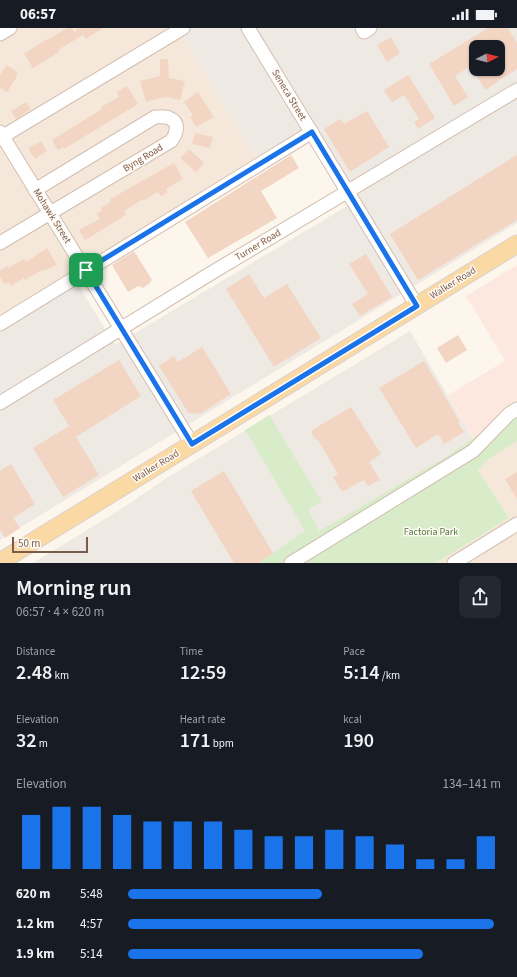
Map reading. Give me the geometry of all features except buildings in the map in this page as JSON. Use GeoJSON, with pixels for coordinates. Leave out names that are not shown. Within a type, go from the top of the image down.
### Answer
{"type":"FeatureCollection","features":[{"type":"Feature","properties":{"kind":"main road","name":"Walker Road"},"geometry":{"type":"LineString","coordinates":[[0,562],[517,244]]}},
{"type":"Feature","properties":{"kind":"street"},"geometry":{"type":"LineString","coordinates":[[0,34],[10,28]]}},
{"type":"Feature","properties":{"kind":"street"},"geometry":{"type":"LineString","coordinates":[[1,135],[182,28]]}},
{"type":"Feature","properties":{"kind":"street","name":"Seneca Street"},"geometry":{"type":"LineString","coordinates":[[248,28],[417,306]]}},
{"type":"Feature","properties":{"kind":"street"},"geometry":{"type":"LineString","coordinates":[[362,28],[364,32],[370,28]]}},
{"type":"Feature","properties":{"kind":"street","name":"Turner Road"},"geometry":{"type":"LineString","coordinates":[[0,403],[347,191],[517,90]]}},
{"type":"Feature","properties":{"kind":"street","name":"Byng Road"},"geometry":{"type":"LineString","coordinates":[[0,243],[171,141],[177,129],[174,122],[170,118],[164,116],[155,117],[35,190]]}},
{"type":"Feature","properties":{"kind":"street"},"geometry":{"type":"LineString","coordinates":[[0,324],[312,132]]}},
{"type":"Feature","properties":{"kind":"street","name":"Mohawk Street"},"geometry":{"type":"LineString","coordinates":[[1,135],[86,270],[192,444]]}},
{"type":"Feature","properties":{"kind":"street"},"geometry":{"type":"LineString","coordinates":[[290,563],[473,451],[509,414],[517,409]]}},
{"type":"Feature","properties":{"kind":"street"},"geometry":{"type":"LineString","coordinates":[[454,563],[516,528]]}},
{"type":"Feature","properties":{"kind":"shaded area"},"geometry":{"type":"Polygon","coordinates":[[[0,28],[178,28],[258,162],[0,328],[0,28]]]}},
{"type":"Feature","properties":{"kind":"shaded area"},"geometry":{"type":"Polygon","coordinates":[[[178,28],[517,28],[517,223],[0,540],[0,328],[77,283],[115,345],[359,199],[316,125],[258,162],[178,28]]]}},
{"type":"Feature","properties":{"kind":"shaded area"},"geometry":{"type":"Polygon","coordinates":[[[517,265],[517,441],[486,461],[448,395],[505,361],[466,296],[517,265]]]}},
{"type":"Feature","properties":{"kind":"shaded area"},"geometry":{"type":"Polygon","coordinates":[[[410,331],[486,461],[323,563],[33,563],[118,511],[173,474],[410,331]]]}},
{"type":"Feature","properties":{"kind":"shaded area"},"geometry":{"type":"Polygon","coordinates":[[[517,441],[517,563],[436,563],[509,518],[478,470],[486,461],[517,441]]]}},
{"type":"Feature","properties":{"kind":"green space","name":"Factoria Park"},"geometry":{"type":"Polygon","coordinates":[[[517,411],[517,441],[486,461],[478,470],[509,518],[436,563],[258,563],[305,531],[245,430],[269,415],[322,502],[308,509],[319,531],[446,457],[492,425],[517,411]]]}},
{"type":"Feature","properties":{"kind":"route"},"geometry":{"type":"LineString","coordinates":[[312,132],[417,306],[192,444],[86,270],[312,132]]}}]}
